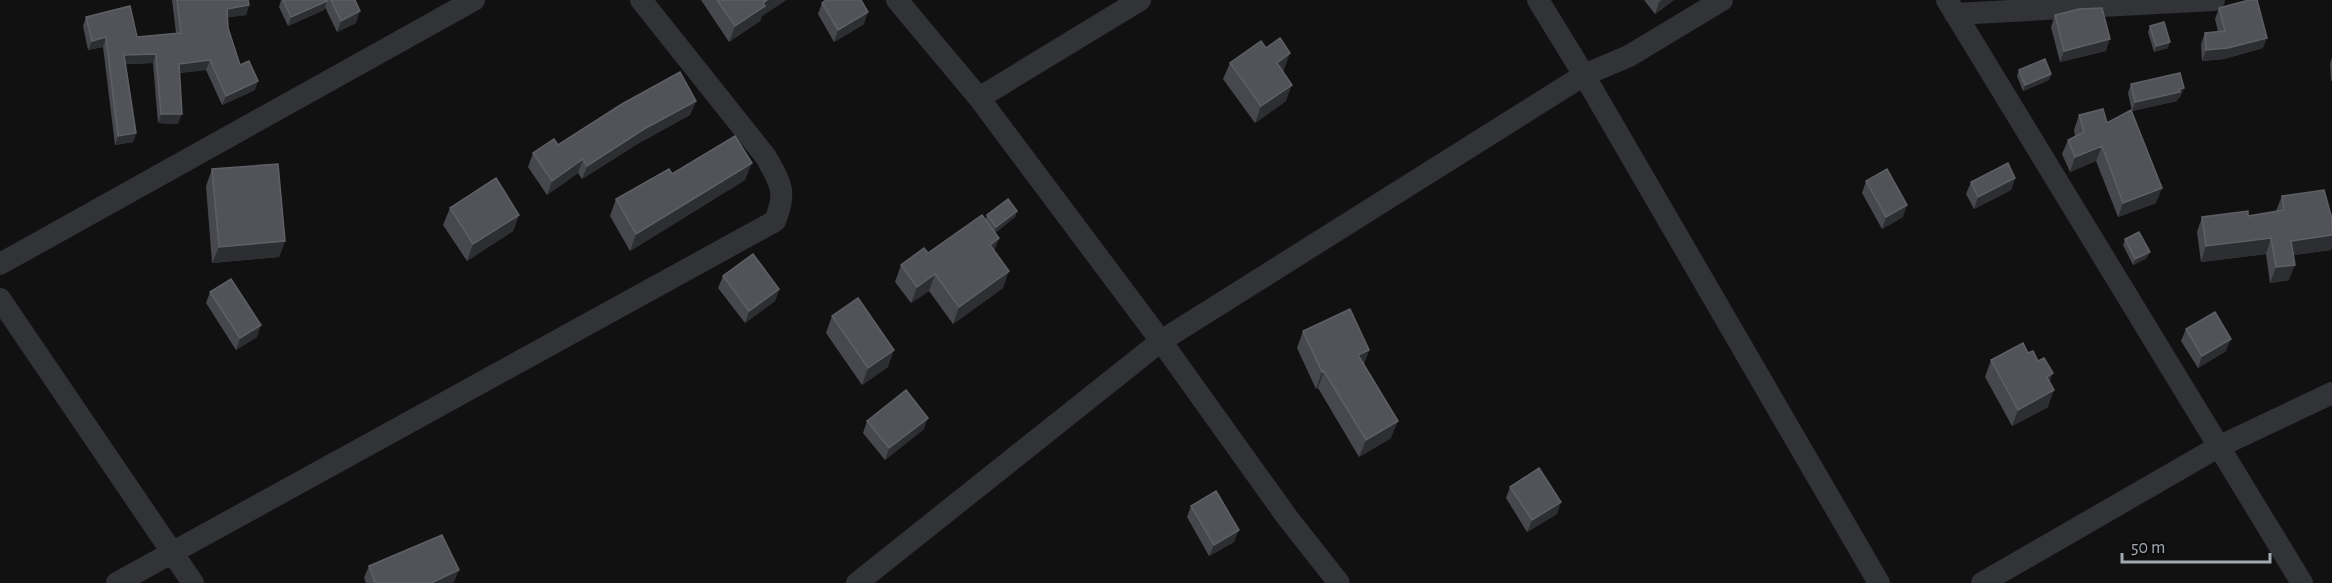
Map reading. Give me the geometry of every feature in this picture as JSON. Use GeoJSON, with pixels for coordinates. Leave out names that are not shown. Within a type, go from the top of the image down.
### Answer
{"type":"FeatureCollection","features":[{"type":"Feature","properties":{"kind":"street"},"geometry":{"type":"LineString","coordinates":[[0,264],[474,0]]}},
{"type":"Feature","properties":{"kind":"street"},"geometry":{"type":"LineString","coordinates":[[117,583],[775,221],[782,204],[782,186],[766,158],[641,0]]}},
{"type":"Feature","properties":{"kind":"street"},"geometry":{"type":"LineString","coordinates":[[897,0],[979,98],[1161,341],[1287,517],[1339,583]]}},
{"type":"Feature","properties":{"kind":"street"},"geometry":{"type":"LineString","coordinates":[[979,98],[1140,0]]}},
{"type":"Feature","properties":{"kind":"street"},"geometry":{"type":"LineString","coordinates":[[1538,0],[1584,75],[1879,583]]}},
{"type":"Feature","properties":{"kind":"street"},"geometry":{"type":"LineString","coordinates":[[857,583],[1161,341],[1584,75],[1629,56],[1722,0]]}},
{"type":"Feature","properties":{"kind":"street"},"geometry":{"type":"LineString","coordinates":[[2206,0],[1951,7],[2302,583]]}},
{"type":"Feature","properties":{"kind":"street"},"geometry":{"type":"LineString","coordinates":[[0,299],[193,583]]}},
{"type":"Feature","properties":{"kind":"street"},"geometry":{"type":"LineString","coordinates":[[1982,583],[2218,447],[2332,393]]}},
{"type":"Feature","properties":{"kind":"building"},"geometry":{"type":"Polygon","coordinates":[[[177,0],[248,0],[249,5],[227,9],[228,28],[240,65],[249,61],[258,81],[226,96],[210,60],[179,64],[182,114],[161,114],[156,54],[124,55],[136,133],[118,136],[106,37],[92,41],[86,17],[130,6],[137,37],[181,33],[177,0]]]}},
{"type":"Feature","properties":{"kind":"building"},"geometry":{"type":"Polygon","coordinates":[[[283,0],[326,0],[327,1],[291,17],[283,0]]]}},
{"type":"Feature","properties":{"kind":"building"},"geometry":{"type":"Polygon","coordinates":[[[331,0],[355,0],[360,11],[341,21],[331,0]]]}},
{"type":"Feature","properties":{"kind":"building"},"geometry":{"type":"Polygon","coordinates":[[[717,0],[767,0],[763,3],[765,6],[735,26],[717,0]]]}},
{"type":"Feature","properties":{"kind":"building"},"geometry":{"type":"Polygon","coordinates":[[[826,0],[861,0],[868,12],[838,30],[822,3],[826,0]]]}},
{"type":"Feature","properties":{"kind":"building"},"geometry":{"type":"Polygon","coordinates":[[[2257,0],[2267,38],[2228,48],[2206,50],[2205,33],[2225,31],[2219,8],[2257,0]]]}},
{"type":"Feature","properties":{"kind":"building"},"geometry":{"type":"Polygon","coordinates":[[[2102,8],[2110,39],[2064,51],[2055,15],[2079,9],[2102,8]]]}},
{"type":"Feature","properties":{"kind":"building"},"geometry":{"type":"Polygon","coordinates":[[[2164,22],[2170,42],[2156,46],[2150,26],[2164,22]]]}},
{"type":"Feature","properties":{"kind":"building"},"geometry":{"type":"Polygon","coordinates":[[[1280,38],[1290,53],[1277,63],[1292,85],[1261,106],[1230,63],[1261,41],[1266,48],[1280,38]]]}},
{"type":"Feature","properties":{"kind":"building"},"geometry":{"type":"Polygon","coordinates":[[[2045,59],[2051,74],[2025,85],[2019,70],[2045,59]]]}},
{"type":"Feature","properties":{"kind":"building"},"geometry":{"type":"Polygon","coordinates":[[[680,72],[696,101],[644,129],[587,166],[583,159],[552,181],[533,153],[554,139],[558,145],[622,104],[680,72]]]}},
{"type":"Feature","properties":{"kind":"building"},"geometry":{"type":"Polygon","coordinates":[[[2180,73],[2184,88],[2179,89],[2180,92],[2135,102],[2131,84],[2180,73]]]}},
{"type":"Feature","properties":{"kind":"building"},"geometry":{"type":"Polygon","coordinates":[[[2103,109],[2107,123],[2131,110],[2162,188],[2123,203],[2102,146],[2075,157],[2068,140],[2084,132],[2079,115],[2103,109]]]}},
{"type":"Feature","properties":{"kind":"building"},"geometry":{"type":"Polygon","coordinates":[[[735,136],[752,163],[636,234],[616,199],[669,169],[672,174],[735,136]]]}},
{"type":"Feature","properties":{"kind":"building"},"geometry":{"type":"Polygon","coordinates":[[[2008,163],[2015,178],[1978,197],[1971,182],[2008,163]]]}},
{"type":"Feature","properties":{"kind":"building"},"geometry":{"type":"Polygon","coordinates":[[[278,164],[285,241],[219,247],[212,169],[278,164]]]}},
{"type":"Feature","properties":{"kind":"building"},"geometry":{"type":"Polygon","coordinates":[[[1887,169],[1907,205],[1886,217],[1866,181],[1887,169]]]}},
{"type":"Feature","properties":{"kind":"building"},"geometry":{"type":"Polygon","coordinates":[[[496,178],[519,215],[473,244],[450,208],[496,178]]]}},
{"type":"Feature","properties":{"kind":"building"},"geometry":{"type":"Polygon","coordinates":[[[2324,190],[2332,219],[2332,235],[2291,241],[2295,265],[2276,267],[2271,238],[2206,246],[2202,217],[2248,211],[2248,216],[2284,210],[2282,196],[2324,190]]]}},
{"type":"Feature","properties":{"kind":"building"},"geometry":{"type":"Polygon","coordinates":[[[1008,199],[1017,211],[996,227],[987,215],[1008,199]]]}},
{"type":"Feature","properties":{"kind":"building"},"geometry":{"type":"Polygon","coordinates":[[[982,215],[999,238],[990,245],[1009,271],[959,307],[935,274],[917,287],[901,265],[924,248],[928,253],[982,215]]]}},
{"type":"Feature","properties":{"kind":"building"},"geometry":{"type":"Polygon","coordinates":[[[2139,232],[2150,252],[2135,259],[2125,239],[2139,232]]]}},
{"type":"Feature","properties":{"kind":"building"},"geometry":{"type":"Polygon","coordinates":[[[753,254],[779,289],[749,311],[723,276],[753,254]]]}},
{"type":"Feature","properties":{"kind":"building"},"geometry":{"type":"Polygon","coordinates":[[[231,279],[261,325],[240,338],[210,292],[231,279]]]}},
{"type":"Feature","properties":{"kind":"building"},"geometry":{"type":"Polygon","coordinates":[[[858,298],[894,350],[868,368],[832,316],[858,298]]]}},
{"type":"Feature","properties":{"kind":"building"},"geometry":{"type":"Polygon","coordinates":[[[1350,309],[1369,350],[1358,355],[1398,421],[1366,440],[1324,371],[1322,372],[1303,331],[1350,309]]]}},
{"type":"Feature","properties":{"kind":"building"},"geometry":{"type":"Polygon","coordinates":[[[2215,312],[2231,339],[2202,356],[2186,329],[2215,312]]]}},
{"type":"Feature","properties":{"kind":"building"},"geometry":{"type":"Polygon","coordinates":[[[2023,343],[2028,353],[2033,351],[2038,361],[2044,358],[2053,373],[2047,377],[2054,390],[2018,410],[1991,360],[2023,343]]]}},
{"type":"Feature","properties":{"kind":"building"},"geometry":{"type":"Polygon","coordinates":[[[906,390],[928,418],[889,448],[867,421],[906,390]]]}},
{"type":"Feature","properties":{"kind":"building"},"geometry":{"type":"Polygon","coordinates":[[[1539,468],[1561,502],[1532,520],[1510,487],[1539,468]]]}},
{"type":"Feature","properties":{"kind":"building"},"geometry":{"type":"Polygon","coordinates":[[[1216,491],[1239,530],[1214,545],[1191,506],[1216,491]]]}},
{"type":"Feature","properties":{"kind":"building"},"geometry":{"type":"Polygon","coordinates":[[[442,535],[459,570],[431,583],[375,583],[369,566],[442,535]]]}}]}
